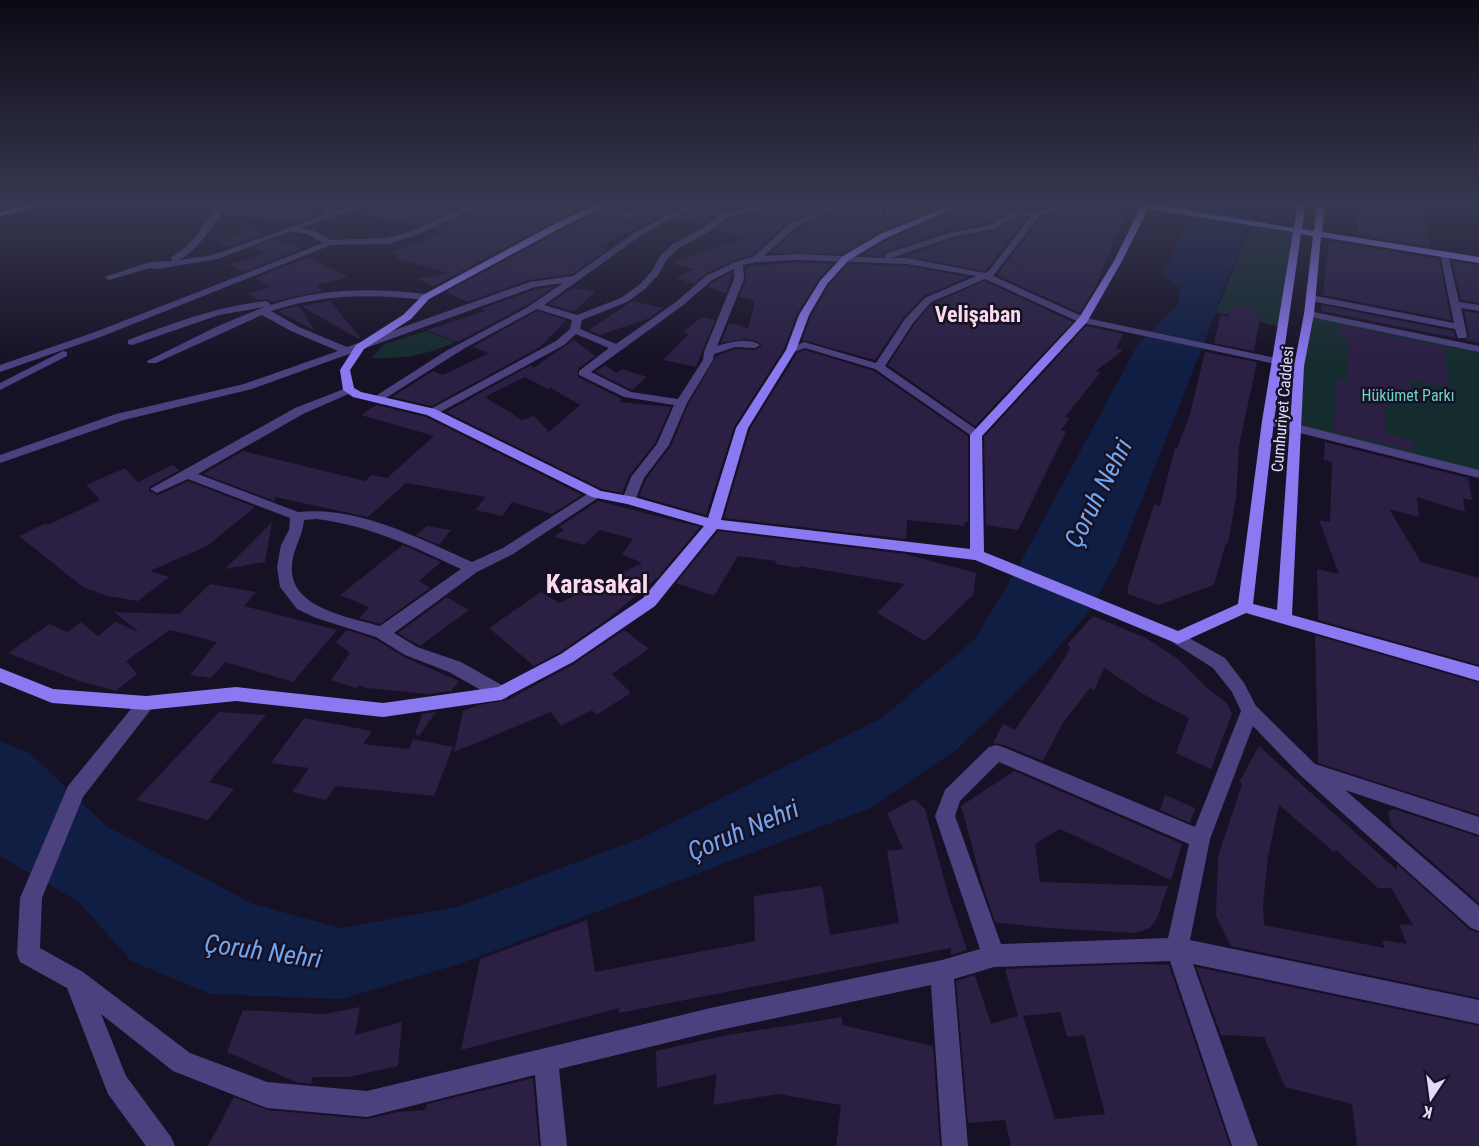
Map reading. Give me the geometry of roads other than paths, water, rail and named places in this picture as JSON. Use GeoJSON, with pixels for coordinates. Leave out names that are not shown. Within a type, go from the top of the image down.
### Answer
{"type":"FeatureCollection","features":[{"type":"Feature","properties":{"kind":"street"},"geometry":{"type":"LineString","coordinates":[[157,266],[181,255]]}},
{"type":"Feature","properties":{"kind":"street"},"geometry":{"type":"LineString","coordinates":[[109,277],[142,267],[219,255]]}},
{"type":"Feature","properties":{"kind":"street"},"geometry":{"type":"LineString","coordinates":[[0,369],[298,255]]}},
{"type":"Feature","properties":{"kind":"street"},"geometry":{"type":"LineString","coordinates":[[503,255],[426,297],[407,317],[360,347],[345,370],[349,390],[357,395],[431,412],[597,494],[629,500],[713,524],[977,555],[1178,638],[1219,663],[1238,688],[1250,711],[1307,769],[1479,920]]}},
{"type":"Feature","properties":{"kind":"street"},"geometry":{"type":"LineString","coordinates":[[377,399],[474,339],[537,306],[607,255]]}},
{"type":"Feature","properties":{"kind":"street"},"geometry":{"type":"LineString","coordinates":[[537,306],[577,318],[624,300],[642,287],[656,272],[666,255]]}},
{"type":"Feature","properties":{"kind":"street"},"geometry":{"type":"LineString","coordinates":[[756,259],[760,255]]}},
{"type":"Feature","properties":{"kind":"street"},"geometry":{"type":"LineString","coordinates":[[0,675],[52,696],[147,703],[236,694],[383,710],[501,693],[567,658],[649,602],[713,524],[742,428],[791,350],[804,315],[823,283],[850,255]]}},
{"type":"Feature","properties":{"kind":"street"},"geometry":{"type":"LineString","coordinates":[[880,259],[890,255]]}},
{"type":"Feature","properties":{"kind":"street"},"geometry":{"type":"LineString","coordinates":[[879,367],[909,321],[928,300],[992,273],[1005,255]]}},
{"type":"Feature","properties":{"kind":"street"},"geometry":{"type":"LineString","coordinates":[[977,555],[976,435],[1083,320],[1121,255]]}},
{"type":"Feature","properties":{"kind":"street","name":"Cumhuriyet Caddesi"},"geometry":{"type":"LineString","coordinates":[[1245,607],[1268,421],[1293,255]]}},
{"type":"Feature","properties":{"kind":"street","name":"Cumhuriyet Caddesi"},"geometry":{"type":"LineString","coordinates":[[1284,619],[1299,366],[1309,314],[1316,255]]}},
{"type":"Feature","properties":{"kind":"street"},"geometry":{"type":"LineString","coordinates":[[1444,255],[1464,346]]}},
{"type":"Feature","properties":{"kind":"street"},"geometry":{"type":"LineString","coordinates":[[1453,255],[1479,260]]}},
{"type":"Feature","properties":{"kind":"street"},"geometry":{"type":"LineString","coordinates":[[681,403],[628,395],[583,373],[680,304],[710,278],[738,264],[756,259],[880,259],[907,261],[983,275],[1083,320],[1224,348],[1299,366]]}},
{"type":"Feature","properties":{"kind":"street"},"geometry":{"type":"LineString","coordinates":[[629,500],[638,477],[663,445],[681,403],[708,360],[709,352],[739,279],[738,264]]}},
{"type":"Feature","properties":{"kind":"street"},"geometry":{"type":"LineString","coordinates":[[0,459],[120,417],[248,387],[533,284],[576,278]]}},
{"type":"Feature","properties":{"kind":"street"},"geometry":{"type":"LineString","coordinates":[[152,361],[263,311],[321,295],[358,292],[426,297]]}},
{"type":"Feature","properties":{"kind":"street"},"geometry":{"type":"LineString","coordinates":[[1311,298],[1460,327]]}},
{"type":"Feature","properties":{"kind":"street"},"geometry":{"type":"LineString","coordinates":[[132,342],[232,309],[288,303]]}},
{"type":"Feature","properties":{"kind":"street"},"geometry":{"type":"LineString","coordinates":[[1455,304],[1479,308]]}},
{"type":"Feature","properties":{"kind":"street"},"geometry":{"type":"LineString","coordinates":[[263,311],[295,329],[349,352]]}},
{"type":"Feature","properties":{"kind":"street"},"geometry":{"type":"LineString","coordinates":[[1309,314],[1479,349]]}},
{"type":"Feature","properties":{"kind":"street"},"geometry":{"type":"LineString","coordinates":[[431,412],[560,343],[575,330],[577,318]]}},
{"type":"Feature","properties":{"kind":"street"},"geometry":{"type":"LineString","coordinates":[[575,330],[617,348]]}},
{"type":"Feature","properties":{"kind":"street"},"geometry":{"type":"LineString","coordinates":[[0,387],[38,369],[99,333]]}},
{"type":"Feature","properties":{"kind":"street"},"geometry":{"type":"LineString","coordinates":[[709,352],[734,344],[755,345]]}},
{"type":"Feature","properties":{"kind":"street"},"geometry":{"type":"LineString","coordinates":[[791,350],[804,345],[879,367],[976,435]]}},
{"type":"Feature","properties":{"kind":"street"},"geometry":{"type":"LineString","coordinates":[[157,489],[299,411],[349,390]]}},
{"type":"Feature","properties":{"kind":"street"},"geometry":{"type":"LineString","coordinates":[[1268,421],[1479,474]]}},
{"type":"Feature","properties":{"kind":"street"},"geometry":{"type":"LineString","coordinates":[[187,474],[297,516],[312,512],[378,527],[472,568]]}},
{"type":"Feature","properties":{"kind":"street"},"geometry":{"type":"LineString","coordinates":[[382,633],[472,568],[508,551],[597,494]]}},
{"type":"Feature","properties":{"kind":"street"},"geometry":{"type":"LineString","coordinates":[[297,516],[296,530],[288,545],[284,567],[288,587],[303,605],[322,614],[382,633],[411,651],[454,667],[501,693]]}},
{"type":"Feature","properties":{"kind":"street"},"geometry":{"type":"LineString","coordinates":[[1178,638],[1245,607],[1479,674]]}},
{"type":"Feature","properties":{"kind":"street"},"geometry":{"type":"LineString","coordinates":[[147,703],[75,792],[31,898],[28,954],[75,980],[182,1062],[267,1095],[367,1104],[546,1059],[716,1019],[942,971],[994,956],[1177,949],[1479,1012]]}},
{"type":"Feature","properties":{"kind":"street"},"geometry":{"type":"LineString","coordinates":[[1245,1146],[1177,949],[1200,839],[1250,711]]}},
{"type":"Feature","properties":{"kind":"street"},"geometry":{"type":"LineString","coordinates":[[994,956],[945,816],[952,796],[996,753],[1200,839]]}},
{"type":"Feature","properties":{"kind":"street"},"geometry":{"type":"LineString","coordinates":[[1307,769],[1479,826]]}},
{"type":"Feature","properties":{"kind":"street"},"geometry":{"type":"LineString","coordinates":[[942,971],[955,1146]]}},
{"type":"Feature","properties":{"kind":"street"},"geometry":{"type":"LineString","coordinates":[[75,980],[117,1084],[162,1146]]}},
{"type":"Feature","properties":{"kind":"street"},"geometry":{"type":"LineString","coordinates":[[546,1059],[554,1146]]}},
{"type":"Feature","properties":{"kind":"water","name":"Çoruh Nehri"},"geometry":{"type":"Polygon","coordinates":[[[1172,255],[1238,255],[1118,560],[1087,614],[1036,673],[956,750],[870,808],[459,964],[341,999],[211,994],[131,961],[79,902],[0,856],[0,741],[30,753],[106,826],[253,904],[340,928],[457,907],[639,839],[882,718],[974,640],[1018,567],[1138,344],[1178,304],[1180,288],[1162,275],[1172,255]]]}},
{"type":"Feature","properties":{"kind":"district","name":"Velişaban"},"geometry":{"type":"Point","coordinates":[978,314]}},
{"type":"Feature","properties":{"kind":"district","name":"Karasakal"},"geometry":{"type":"Point","coordinates":[597,584]}},
{"type":"Feature","properties":{"kind":"park label","name":"Hükümet Parkı"},"geometry":{"type":"Point","coordinates":[1408,395]}}]}
